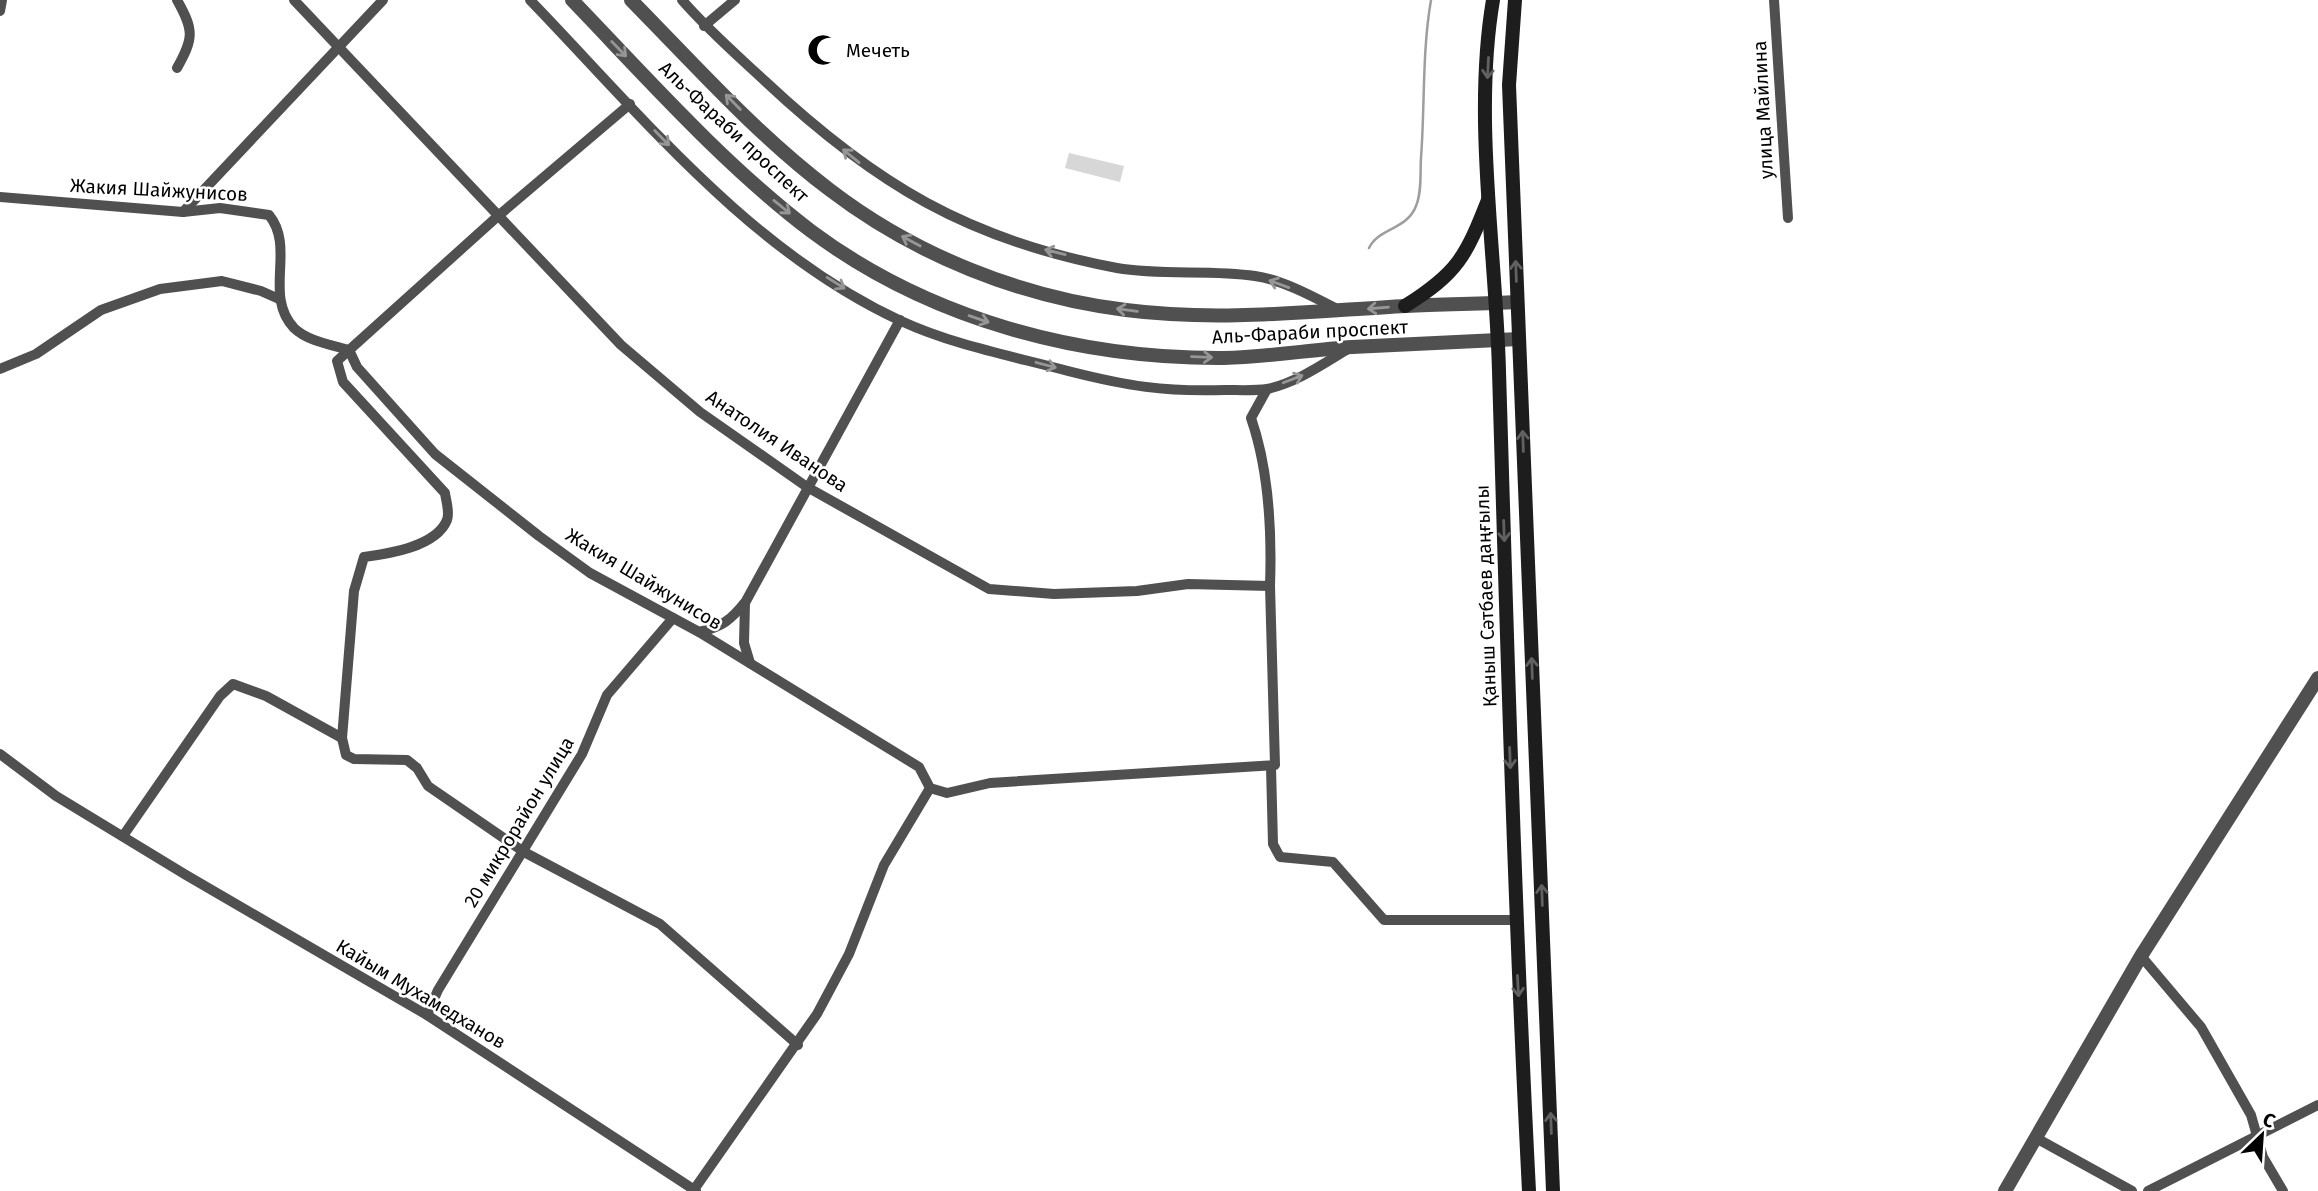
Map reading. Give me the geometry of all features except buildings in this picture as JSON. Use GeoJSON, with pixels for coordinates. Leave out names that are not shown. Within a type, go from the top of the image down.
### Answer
{"type":"FeatureCollection","features":[{"type":"Feature","properties":{"kind":"main road","name":"Қаныш Сәтбаев даңғылы"},"geometry":{"type":"LineString","coordinates":[[1493,0],[1486,97],[1498,340],[1515,920],[1529,1191]]}},
{"type":"Feature","properties":{"kind":"main road"},"geometry":{"type":"LineString","coordinates":[[1515,0],[1508,85],[1553,1191]]}},
{"type":"Feature","properties":{"kind":"main road"},"geometry":{"type":"LineString","coordinates":[[1405,306],[1438,286],[1457,267],[1473,239],[1489,195]]}},
{"type":"Feature","properties":{"kind":"street"},"geometry":{"type":"LineString","coordinates":[[0,11],[2,0]]}},
{"type":"Feature","properties":{"kind":"street"},"geometry":{"type":"LineString","coordinates":[[177,0],[191,24],[190,46],[177,68]]}},
{"type":"Feature","properties":{"kind":"street","name":"Анатолия Иванова"},"geometry":{"type":"LineString","coordinates":[[293,0],[621,345],[700,412],[807,487],[989,589],[1054,594],[1137,592],[1188,584],[1269,586]]}},
{"type":"Feature","properties":{"kind":"street"},"geometry":{"type":"LineString","coordinates":[[530,0],[698,176],[762,233],[833,282],[900,320],[949,340],[1118,384],[1170,392],[1268,389],[1307,374],[1350,348]]}},
{"type":"Feature","properties":{"kind":"street","name":"Аль-Фараби проспект"},"geometry":{"type":"LineString","coordinates":[[572,0],[761,190],[812,231],[856,261],[919,295],[1003,327],[1056,342],[1115,351],[1223,358],[1519,339]]}},
{"type":"Feature","properties":{"kind":"street","name":"Аль-Фараби проспект"},"geometry":{"type":"LineString","coordinates":[[631,0],[782,151],[831,191],[886,228],[938,255],[994,279],[1065,300],[1126,310],[1186,315],[1517,302]]}},
{"type":"Feature","properties":{"kind":"street"},"geometry":{"type":"LineString","coordinates":[[682,0],[704,26],[812,124],[862,164],[931,208],[1003,239],[1119,268],[1257,276],[1314,297],[1341,311]]}},
{"type":"Feature","properties":{"kind":"street"},"geometry":{"type":"LineString","coordinates":[[704,26],[735,0]]}},
{"type":"Feature","properties":{"kind":"street","name":"улица Майлина"},"geometry":{"type":"LineString","coordinates":[[1774,0],[1788,218]]}},
{"type":"Feature","properties":{"kind":"street"},"geometry":{"type":"LineString","coordinates":[[183,212],[378,2]]}},
{"type":"Feature","properties":{"kind":"street"},"geometry":{"type":"LineString","coordinates":[[630,104],[498,216],[337,361],[343,382],[444,493],[448,510],[442,527],[426,540],[400,552],[364,557],[354,591],[342,738],[346,755],[354,760],[407,760],[417,768],[428,786],[524,852],[660,925],[797,1045]]}},
{"type":"Feature","properties":{"kind":"street","name":"Жакия Шайжунисов"},"geometry":{"type":"LineString","coordinates":[[0,197],[183,212],[220,208],[269,215],[279,227],[282,255],[279,299]]}},
{"type":"Feature","properties":{"kind":"street"},"geometry":{"type":"LineString","coordinates":[[0,369],[36,354],[101,310],[160,289],[222,281],[261,291],[279,299],[294,327],[313,339],[349,350]]}},
{"type":"Feature","properties":{"kind":"street"},"geometry":{"type":"LineString","coordinates":[[699,632],[720,627],[732,618],[746,601],[900,320]]}},
{"type":"Feature","properties":{"kind":"street","name":"Жакия Шайжунисов"},"geometry":{"type":"LineString","coordinates":[[349,350],[357,367],[435,454],[539,536],[590,573],[699,632],[919,767],[930,788]]}},
{"type":"Feature","properties":{"kind":"street"},"geometry":{"type":"LineString","coordinates":[[1268,389],[1251,418],[1258,439],[1269,519],[1273,844],[1280,857],[1333,862],[1384,920],[1515,920]]}},
{"type":"Feature","properties":{"kind":"street"},"geometry":{"type":"LineString","coordinates":[[746,601],[744,643],[750,663]]}},
{"type":"Feature","properties":{"kind":"street","name":"20 микрорайон улица"},"geometry":{"type":"LineString","coordinates":[[427,1015],[438,990],[582,754],[607,695],[673,618]]}},
{"type":"Feature","properties":{"kind":"street"},"geometry":{"type":"LineString","coordinates":[[2005,1191],[2141,956],[2318,678]]}},
{"type":"Feature","properties":{"kind":"street"},"geometry":{"type":"LineString","coordinates":[[123,835],[220,696],[233,684],[267,696],[342,738]]}},
{"type":"Feature","properties":{"kind":"street","name":"Кайым Мухамедханов"},"geometry":{"type":"LineString","coordinates":[[0,754],[56,796],[427,1015],[694,1191]]}},
{"type":"Feature","properties":{"kind":"street"},"geometry":{"type":"LineString","coordinates":[[694,1191],[745,1114],[797,1045],[849,954],[884,865],[930,788],[947,793],[990,783],[1273,766]]}},
{"type":"Feature","properties":{"kind":"street"},"geometry":{"type":"LineString","coordinates":[[2141,956],[2201,1027],[2251,1115],[2255,1136],[2283,1191]]}},
{"type":"Feature","properties":{"kind":"street"},"geometry":{"type":"LineString","coordinates":[[2148,1191],[2318,1105]]}},
{"type":"Feature","properties":{"kind":"street"},"geometry":{"type":"LineString","coordinates":[[2036,1138],[2132,1191]]}},
{"type":"Feature","properties":{"kind":"shaded area"},"geometry":{"type":"Polygon","coordinates":[[[1069,153],[1124,166],[1120,182],[1065,168],[1069,153]]]}},
{"type":"Feature","properties":{"kind":"waterway"},"geometry":{"type":"LineString","coordinates":[[1369,248],[1379,236],[1406,220],[1418,201],[1426,39],[1431,0]]}},
{"type":"Feature","properties":{"kind":"place","name":"Мечеть"},"geometry":{"type":"Point","coordinates":[823,50]}}]}
